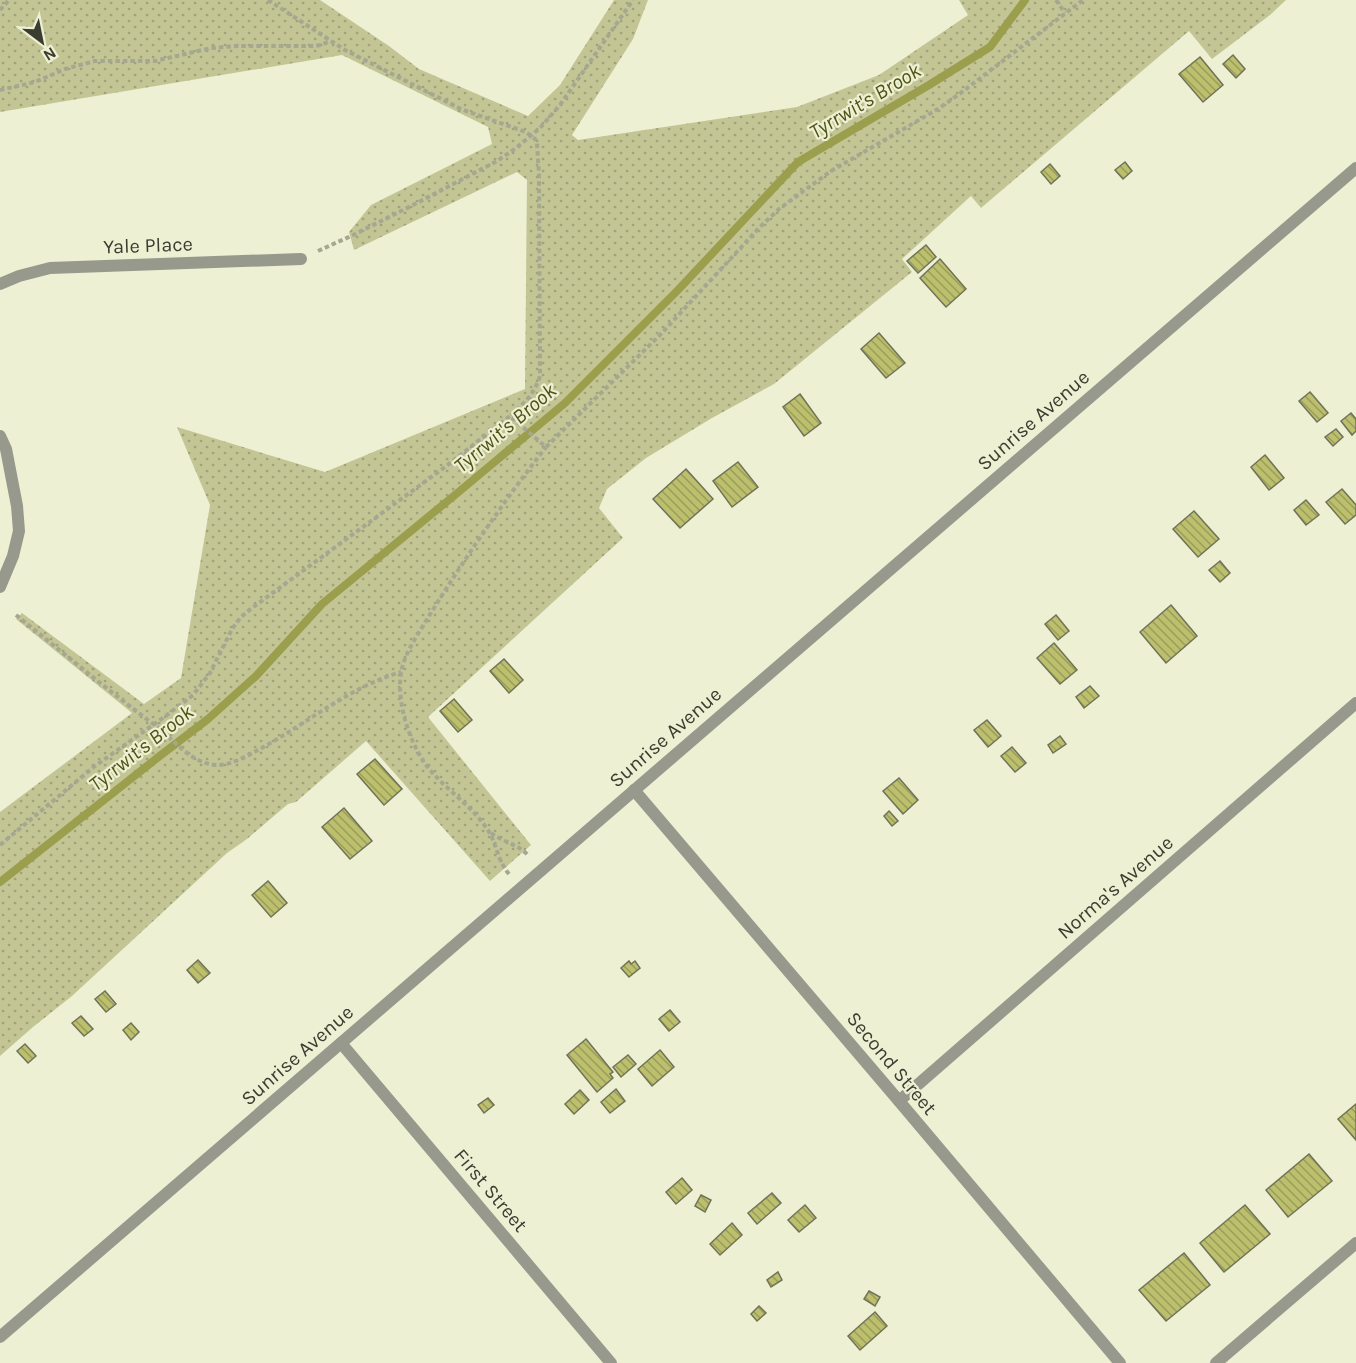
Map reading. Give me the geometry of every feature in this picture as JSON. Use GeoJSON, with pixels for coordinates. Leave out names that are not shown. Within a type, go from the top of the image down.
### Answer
{"type":"FeatureCollection","features":[{"type":"Feature","properties":{"kind":"street","name":"Sunrise Avenue"},"geometry":{"type":"LineString","coordinates":[[0,1337],[1356,168]]}},
{"type":"Feature","properties":{"kind":"street","name":"Yale Place"},"geometry":{"type":"LineString","coordinates":[[0,284],[19,276],[50,268],[301,259]]}},
{"type":"Feature","properties":{"kind":"street"},"geometry":{"type":"LineString","coordinates":[[0,435],[6,449],[17,506],[19,531],[13,556],[0,587]]}},
{"type":"Feature","properties":{"kind":"street","name":"Norma's Avenue"},"geometry":{"type":"LineString","coordinates":[[899,1101],[1356,703]]}},
{"type":"Feature","properties":{"kind":"street","name":"Second Street"},"geometry":{"type":"LineString","coordinates":[[634,790],[1120,1363]]}},
{"type":"Feature","properties":{"kind":"street","name":"First Street"},"geometry":{"type":"LineString","coordinates":[[341,1043],[611,1363]]}},
{"type":"Feature","properties":{"kind":"street"},"geometry":{"type":"LineString","coordinates":[[1216,1363],[1356,1243]]}},
{"type":"Feature","properties":{"kind":"path"},"geometry":{"type":"LineString","coordinates":[[0,10],[9,0]]}},
{"type":"Feature","properties":{"kind":"path"},"geometry":{"type":"LineString","coordinates":[[0,844],[95,766],[193,695],[214,665],[232,629],[252,608],[436,474],[510,416],[533,392],[538,381],[540,369],[537,143],[522,130],[461,108],[330,41],[268,0]]}},
{"type":"Feature","properties":{"kind":"path"},"geometry":{"type":"LineString","coordinates":[[301,259],[498,161],[516,148],[550,117],[568,95],[633,0]]}},
{"type":"Feature","properties":{"kind":"path"},"geometry":{"type":"LineString","coordinates":[[1056,0],[1065,13]]}},
{"type":"Feature","properties":{"kind":"path"},"geometry":{"type":"LineString","coordinates":[[520,887],[500,861],[490,833],[477,815],[425,765],[418,754],[405,719],[400,687],[401,672],[410,649],[441,598],[518,484],[546,447],[660,335],[750,237],[779,209],[831,171],[951,100],[1083,0]]}},
{"type":"Feature","properties":{"kind":"path"},"geometry":{"type":"LineString","coordinates":[[0,90],[27,84],[65,69],[95,61],[155,62],[211,48],[315,46],[330,41]]}},
{"type":"Feature","properties":{"kind":"path"},"geometry":{"type":"LineString","coordinates":[[510,416],[546,447]]}},
{"type":"Feature","properties":{"kind":"path"},"geometry":{"type":"LineString","coordinates":[[16,615],[94,680],[154,724],[190,756],[215,765],[224,765],[264,747],[368,685],[401,672]]}},
{"type":"Feature","properties":{"kind":"path"},"geometry":{"type":"LineString","coordinates":[[490,833],[523,849],[542,869]]}},
{"type":"Feature","properties":{"kind":"green space"},"geometry":{"type":"Polygon","coordinates":[[[0,0],[320,0],[419,69],[528,116],[560,85],[614,0],[648,0],[633,39],[572,135],[578,140],[797,107],[879,75],[968,15],[959,0],[1286,0],[1212,59],[1189,31],[981,208],[971,196],[902,259],[912,272],[774,384],[646,458],[607,489],[599,508],[623,538],[428,717],[531,845],[490,881],[366,741],[296,802],[288,804],[227,853],[72,996],[0,1056],[0,812],[132,713],[16,619],[22,613],[144,704],[181,678],[210,505],[177,427],[325,472],[525,389],[527,180],[517,172],[354,250],[349,232],[371,205],[492,144],[488,127],[342,55],[0,112],[0,0]]]}},
{"type":"Feature","properties":{"kind":"building"},"geometry":{"type":"Polygon","coordinates":[[[1233,55],[1245,69],[1236,78],[1223,64],[1233,55]]]}},
{"type":"Feature","properties":{"kind":"building"},"geometry":{"type":"Polygon","coordinates":[[[1200,57],[1223,85],[1203,102],[1179,74],[1200,57]]]}},
{"type":"Feature","properties":{"kind":"building"},"geometry":{"type":"Polygon","coordinates":[[[1125,162],[1132,171],[1123,179],[1115,170],[1125,162]]]}},
{"type":"Feature","properties":{"kind":"building"},"geometry":{"type":"Polygon","coordinates":[[[1050,164],[1060,176],[1051,184],[1041,172],[1050,164]]]}},
{"type":"Feature","properties":{"kind":"building"},"geometry":{"type":"Polygon","coordinates":[[[926,245],[936,257],[918,273],[907,261],[926,245]]]}},
{"type":"Feature","properties":{"kind":"building"},"geometry":{"type":"Polygon","coordinates":[[[940,259],[966,289],[946,307],[920,278],[940,259]]]}},
{"type":"Feature","properties":{"kind":"building"},"geometry":{"type":"Polygon","coordinates":[[[879,333],[905,363],[886,378],[861,349],[879,333]]]}},
{"type":"Feature","properties":{"kind":"building"},"geometry":{"type":"Polygon","coordinates":[[[1310,392],[1328,413],[1317,422],[1299,401],[1310,392]]]}},
{"type":"Feature","properties":{"kind":"building"},"geometry":{"type":"Polygon","coordinates":[[[800,394],[821,423],[804,436],[783,407],[800,394]]]}},
{"type":"Feature","properties":{"kind":"building"},"geometry":{"type":"Polygon","coordinates":[[[1351,413],[1356,419],[1356,431],[1352,435],[1341,421],[1351,413]]]}},
{"type":"Feature","properties":{"kind":"building"},"geometry":{"type":"Polygon","coordinates":[[[1336,429],[1343,437],[1333,446],[1325,437],[1336,429]]]}},
{"type":"Feature","properties":{"kind":"building"},"geometry":{"type":"Polygon","coordinates":[[[1265,455],[1284,478],[1269,490],[1251,467],[1265,455]]]}},
{"type":"Feature","properties":{"kind":"building"},"geometry":{"type":"Polygon","coordinates":[[[738,462],[758,487],[732,507],[713,481],[738,462]]]}},
{"type":"Feature","properties":{"kind":"building"},"geometry":{"type":"Polygon","coordinates":[[[686,469],[713,499],[680,528],[653,499],[686,469]]]}},
{"type":"Feature","properties":{"kind":"building"},"geometry":{"type":"Polygon","coordinates":[[[1342,489],[1356,505],[1356,515],[1345,524],[1326,502],[1342,489]]]}},
{"type":"Feature","properties":{"kind":"building"},"geometry":{"type":"Polygon","coordinates":[[[1306,500],[1319,515],[1306,525],[1294,510],[1306,500]]]}},
{"type":"Feature","properties":{"kind":"building"},"geometry":{"type":"Polygon","coordinates":[[[1194,511],[1219,539],[1198,557],[1173,529],[1194,511]]]}},
{"type":"Feature","properties":{"kind":"building"},"geometry":{"type":"Polygon","coordinates":[[[1220,561],[1230,573],[1220,582],[1209,570],[1220,561]]]}},
{"type":"Feature","properties":{"kind":"building"},"geometry":{"type":"Polygon","coordinates":[[[1171,605],[1197,636],[1166,663],[1140,632],[1171,605]]]}},
{"type":"Feature","properties":{"kind":"building"},"geometry":{"type":"Polygon","coordinates":[[[1056,615],[1069,631],[1058,640],[1045,624],[1056,615]]]}},
{"type":"Feature","properties":{"kind":"building"},"geometry":{"type":"Polygon","coordinates":[[[1054,643],[1077,670],[1060,684],[1037,658],[1054,643]]]}},
{"type":"Feature","properties":{"kind":"building"},"geometry":{"type":"Polygon","coordinates":[[[504,659],[523,680],[509,693],[490,671],[504,659]]]}},
{"type":"Feature","properties":{"kind":"building"},"geometry":{"type":"Polygon","coordinates":[[[1090,686],[1099,696],[1084,708],[1076,697],[1090,686]]]}},
{"type":"Feature","properties":{"kind":"building"},"geometry":{"type":"Polygon","coordinates":[[[454,699],[472,720],[458,732],[440,711],[454,699]]]}},
{"type":"Feature","properties":{"kind":"building"},"geometry":{"type":"Polygon","coordinates":[[[987,720],[1001,736],[988,747],[974,730],[987,720]]]}},
{"type":"Feature","properties":{"kind":"building"},"geometry":{"type":"Polygon","coordinates":[[[1060,736],[1066,744],[1053,753],[1048,745],[1060,736]]]}},
{"type":"Feature","properties":{"kind":"building"},"geometry":{"type":"Polygon","coordinates":[[[1012,747],[1026,763],[1015,772],[1001,756],[1012,747]]]}},
{"type":"Feature","properties":{"kind":"building"},"geometry":{"type":"Polygon","coordinates":[[[375,759],[402,789],[384,805],[357,774],[375,759]]]}},
{"type":"Feature","properties":{"kind":"building"},"geometry":{"type":"Polygon","coordinates":[[[899,778],[918,800],[903,814],[883,791],[899,778]]]}},
{"type":"Feature","properties":{"kind":"building"},"geometry":{"type":"Polygon","coordinates":[[[344,808],[372,841],[350,859],[322,827],[344,808]]]}},
{"type":"Feature","properties":{"kind":"building"},"geometry":{"type":"Polygon","coordinates":[[[889,811],[898,821],[892,826],[884,816],[889,811]]]}},
{"type":"Feature","properties":{"kind":"building"},"geometry":{"type":"Polygon","coordinates":[[[268,881],[287,903],[271,917],[252,895],[268,881]]]}},
{"type":"Feature","properties":{"kind":"building"},"geometry":{"type":"Polygon","coordinates":[[[198,960],[210,973],[198,983],[187,970],[198,960]]]}},
{"type":"Feature","properties":{"kind":"building"},"geometry":{"type":"Polygon","coordinates":[[[629,961],[631,964],[635,961],[640,968],[629,977],[621,968],[629,961]]]}},
{"type":"Feature","properties":{"kind":"building"},"geometry":{"type":"Polygon","coordinates":[[[105,991],[116,1004],[106,1012],[95,999],[105,991]]]}},
{"type":"Feature","properties":{"kind":"building"},"geometry":{"type":"Polygon","coordinates":[[[670,1010],[680,1022],[669,1031],[659,1019],[670,1010]]]}},
{"type":"Feature","properties":{"kind":"building"},"geometry":{"type":"Polygon","coordinates":[[[81,1016],[93,1029],[84,1036],[72,1023],[81,1016]]]}},
{"type":"Feature","properties":{"kind":"building"},"geometry":{"type":"Polygon","coordinates":[[[131,1023],[139,1032],[131,1040],[123,1030],[131,1023]]]}},
{"type":"Feature","properties":{"kind":"building"},"geometry":{"type":"Polygon","coordinates":[[[586,1039],[613,1072],[610,1074],[613,1078],[597,1092],[567,1055],[586,1039]]]}},
{"type":"Feature","properties":{"kind":"building"},"geometry":{"type":"Polygon","coordinates":[[[25,1044],[36,1056],[28,1063],[17,1051],[25,1044]]]}},
{"type":"Feature","properties":{"kind":"building"},"geometry":{"type":"Polygon","coordinates":[[[660,1050],[674,1067],[652,1086],[638,1069],[660,1050]]]}},
{"type":"Feature","properties":{"kind":"building"},"geometry":{"type":"Polygon","coordinates":[[[628,1055],[636,1064],[621,1077],[613,1067],[628,1055]]]}},
{"type":"Feature","properties":{"kind":"building"},"geometry":{"type":"Polygon","coordinates":[[[616,1089],[625,1101],[610,1113],[601,1102],[616,1089]]]}},
{"type":"Feature","properties":{"kind":"building"},"geometry":{"type":"Polygon","coordinates":[[[580,1090],[589,1100],[574,1114],[565,1104],[580,1090]]]}},
{"type":"Feature","properties":{"kind":"building"},"geometry":{"type":"Polygon","coordinates":[[[488,1098],[494,1105],[484,1113],[478,1105],[488,1098]]]}},
{"type":"Feature","properties":{"kind":"building"},"geometry":{"type":"Polygon","coordinates":[[[1356,1104],[1356,1140],[1338,1119],[1356,1104]]]}},
{"type":"Feature","properties":{"kind":"building"},"geometry":{"type":"Polygon","coordinates":[[[1309,1154],[1332,1181],[1288,1217],[1266,1190],[1309,1154]]]}},
{"type":"Feature","properties":{"kind":"building"},"geometry":{"type":"Polygon","coordinates":[[[682,1178],[692,1190],[676,1204],[666,1192],[682,1178]]]}},
{"type":"Feature","properties":{"kind":"building"},"geometry":{"type":"Polygon","coordinates":[[[772,1193],[781,1203],[757,1224],[748,1213],[772,1193]]]}},
{"type":"Feature","properties":{"kind":"building"},"geometry":{"type":"Polygon","coordinates":[[[701,1195],[711,1200],[705,1212],[695,1206],[701,1195]]]}},
{"type":"Feature","properties":{"kind":"building"},"geometry":{"type":"Polygon","coordinates":[[[805,1205],[816,1218],[799,1232],[788,1220],[805,1205]]]}},
{"type":"Feature","properties":{"kind":"building"},"geometry":{"type":"Polygon","coordinates":[[[1245,1205],[1270,1234],[1224,1272],[1200,1243],[1245,1205]]]}},
{"type":"Feature","properties":{"kind":"building"},"geometry":{"type":"Polygon","coordinates":[[[732,1223],[742,1235],[720,1255],[710,1244],[732,1223]]]}},
{"type":"Feature","properties":{"kind":"building"},"geometry":{"type":"Polygon","coordinates":[[[1184,1253],[1210,1285],[1166,1321],[1139,1290],[1184,1253]]]}},
{"type":"Feature","properties":{"kind":"building"},"geometry":{"type":"Polygon","coordinates":[[[778,1272],[782,1280],[771,1287],[767,1280],[778,1272]]]}},
{"type":"Feature","properties":{"kind":"building"},"geometry":{"type":"Polygon","coordinates":[[[869,1291],[880,1297],[875,1306],[864,1299],[869,1291]]]}},
{"type":"Feature","properties":{"kind":"building"},"geometry":{"type":"Polygon","coordinates":[[[759,1306],[766,1313],[757,1321],[751,1314],[759,1306]]]}},
{"type":"Feature","properties":{"kind":"building"},"geometry":{"type":"Polygon","coordinates":[[[875,1312],[887,1326],[860,1350],[848,1336],[875,1312]]]}},
{"type":"Feature","properties":{"kind":"waterway","name":"Tyrrwit's Brook"},"geometry":{"type":"LineString","coordinates":[[0,882],[208,719],[256,676],[322,604],[565,403],[678,290],[798,162],[990,47],[1025,0]]}}]}
